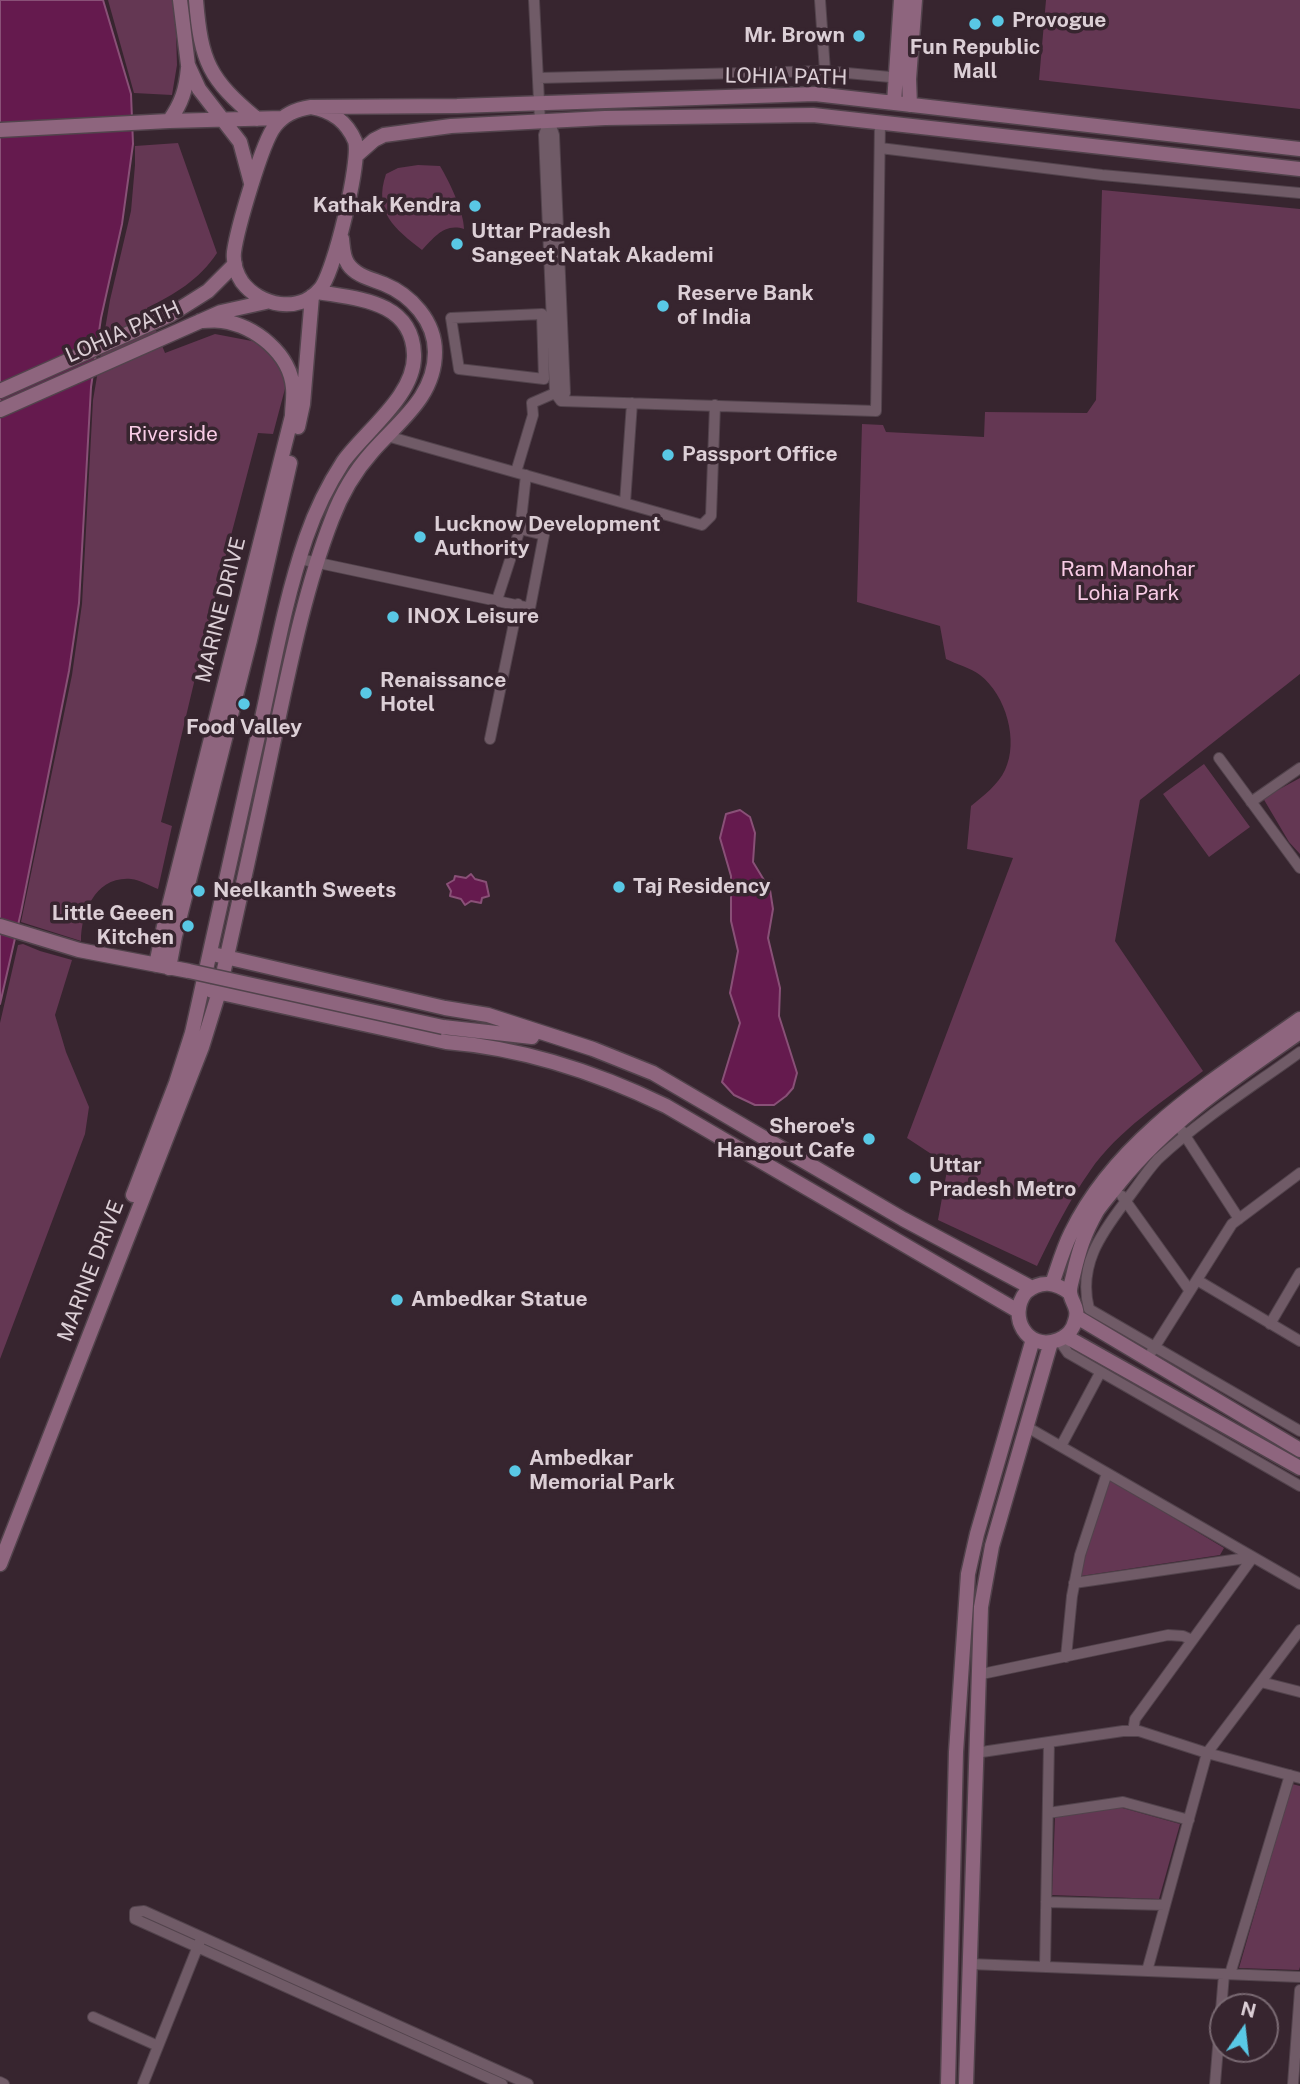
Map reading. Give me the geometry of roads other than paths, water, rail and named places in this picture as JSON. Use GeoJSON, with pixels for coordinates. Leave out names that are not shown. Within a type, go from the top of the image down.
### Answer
{"type":"FeatureCollection","features":[{"type":"Feature","properties":{"kind":"street"},"geometry":{"type":"LineString","coordinates":[[169,121],[180,106],[186,89],[188,65],[180,0]]}},
{"type":"Feature","properties":{"kind":"street"},"geometry":{"type":"LineString","coordinates":[[196,0],[199,33],[207,65],[221,86],[257,119]]}},
{"type":"Feature","properties":{"kind":"street"},"geometry":{"type":"LineString","coordinates":[[497,600],[520,529],[521,474],[533,415],[532,403],[565,393],[554,135],[545,121],[539,102],[534,0]]}},
{"type":"Feature","properties":{"kind":"street"},"geometry":{"type":"LineString","coordinates":[[820,0],[825,71]]}},
{"type":"Feature","properties":{"kind":"street"},"geometry":{"type":"LineString","coordinates":[[901,0],[902,78],[910,105]]}},
{"type":"Feature","properties":{"kind":"street"},"geometry":{"type":"LineString","coordinates":[[894,103],[902,78],[915,0]]}},
{"type":"Feature","properties":{"kind":"street"},"geometry":{"type":"LineString","coordinates":[[188,65],[199,89],[240,142],[252,188]]}},
{"type":"Feature","properties":{"kind":"street"},"geometry":{"type":"LineString","coordinates":[[538,78],[825,71],[902,78]]}},
{"type":"Feature","properties":{"kind":"street","name":"LOHIA PATH"},"geometry":{"type":"LineString","coordinates":[[311,107],[457,106],[815,94],[1300,149]]}},
{"type":"Feature","properties":{"kind":"street"},"geometry":{"type":"LineString","coordinates":[[569,101],[570,120]]}},
{"type":"Feature","properties":{"kind":"street"},"geometry":{"type":"LineString","coordinates":[[266,302],[253,295],[243,284],[235,264],[237,241],[265,142],[282,118],[311,107],[328,111],[342,122],[355,142],[357,155],[331,268],[326,282],[315,294]]}},
{"type":"Feature","properties":{"kind":"street","name":"LOHIA PATH"},"geometry":{"type":"LineString","coordinates":[[357,155],[384,135],[451,125],[813,115],[1300,169]]}},
{"type":"Feature","properties":{"kind":"street"},"geometry":{"type":"LineString","coordinates":[[0,130],[282,118]]}},
{"type":"Feature","properties":{"kind":"street"},"geometry":{"type":"LineString","coordinates":[[558,397],[632,403],[876,411],[880,121]]}},
{"type":"Feature","properties":{"kind":"street"},"geometry":{"type":"LineString","coordinates":[[880,148],[1102,175],[1300,193]]}},
{"type":"Feature","properties":{"kind":"street","name":"MARINE DRIVE"},"geometry":{"type":"LineString","coordinates":[[0,1564],[202,1047],[227,958],[286,685],[317,563],[333,516],[347,487],[371,453],[414,408],[428,387],[435,363],[434,340],[425,318],[410,298],[397,289],[363,277],[347,264],[341,231]]}},
{"type":"Feature","properties":{"kind":"street","name":"LOHIA PATH"},"geometry":{"type":"LineString","coordinates":[[0,391],[170,315],[208,291],[235,264]]}},
{"type":"Feature","properties":{"kind":"street","name":"LOHIA PATH"},"geometry":{"type":"LineString","coordinates":[[0,410],[221,312],[266,302],[293,303],[315,294]]}},
{"type":"Feature","properties":{"kind":"street","name":"MARINE DRIVE"},"geometry":{"type":"LineString","coordinates":[[0,1538],[176,1083],[192,1033],[274,661],[306,538],[323,497],[344,462],[400,396],[413,368],[413,343],[402,320],[386,307],[367,300],[315,294],[303,404],[250,640],[175,936],[163,966]]}},
{"type":"Feature","properties":{"kind":"street"},"geometry":{"type":"LineString","coordinates":[[542,314],[544,379],[459,369],[451,318],[542,314]]}},
{"type":"Feature","properties":{"kind":"street","name":"MARINE DRIVE"},"geometry":{"type":"LineString","coordinates":[[163,966],[163,926],[292,416],[293,387],[286,362],[268,342],[245,328],[222,321],[200,321]]}},
{"type":"Feature","properties":{"kind":"street"},"geometry":{"type":"LineString","coordinates":[[625,503],[632,403]]}},
{"type":"Feature","properties":{"kind":"street"},"geometry":{"type":"LineString","coordinates":[[387,436],[702,525],[711,516],[715,405]]}},
{"type":"Feature","properties":{"kind":"street"},"geometry":{"type":"LineString","coordinates":[[300,559],[530,608],[544,535],[520,529]]}},
{"type":"Feature","properties":{"kind":"street"},"geometry":{"type":"LineString","coordinates":[[490,739],[518,604]]}},
{"type":"Feature","properties":{"kind":"street"},"geometry":{"type":"LineString","coordinates":[[1219,758],[1300,868]]}},
{"type":"Feature","properties":{"kind":"street"},"geometry":{"type":"LineString","coordinates":[[1251,802],[1300,768]]}},
{"type":"Feature","properties":{"kind":"street"},"geometry":{"type":"LineString","coordinates":[[0,926],[79,950],[189,971],[443,1027],[572,1042]]}},
{"type":"Feature","properties":{"kind":"street"},"geometry":{"type":"LineString","coordinates":[[209,953],[445,1008],[488,1015],[572,1042],[653,1073],[903,1219],[1032,1288]]}},
{"type":"Feature","properties":{"kind":"street"},"geometry":{"type":"LineString","coordinates":[[202,989],[446,1042],[480,1045],[591,1074],[643,1095],[1018,1311]]}},
{"type":"Feature","properties":{"kind":"street"},"geometry":{"type":"LineString","coordinates":[[1052,1284],[1070,1234],[1090,1200],[1116,1168],[1152,1130],[1190,1097],[1300,1019]]}},
{"type":"Feature","properties":{"kind":"street"},"geometry":{"type":"LineString","coordinates":[[443,1027],[480,1045]]}},
{"type":"Feature","properties":{"kind":"street"},"geometry":{"type":"LineString","coordinates":[[1300,1032],[1249,1068],[1181,1130],[1102,1232],[1090,1261],[1085,1293],[1089,1309],[1300,1431]]}},
{"type":"Feature","properties":{"kind":"street"},"geometry":{"type":"LineString","coordinates":[[1070,1293],[1081,1241],[1099,1208],[1156,1143],[1181,1130],[1300,1052]]}},
{"type":"Feature","properties":{"kind":"street"},"geometry":{"type":"LineString","coordinates":[[1181,1130],[1239,1219]]}},
{"type":"Feature","properties":{"kind":"street"},"geometry":{"type":"LineString","coordinates":[[1147,1360],[1232,1224],[1300,1174]]}},
{"type":"Feature","properties":{"kind":"street"},"geometry":{"type":"LineString","coordinates":[[1116,1187],[1190,1291]]}},
{"type":"Feature","properties":{"kind":"street"},"geometry":{"type":"LineString","coordinates":[[1270,1324],[1300,1273]]}},
{"type":"Feature","properties":{"kind":"street"},"geometry":{"type":"LineString","coordinates":[[1197,1280],[1300,1341]]}},
{"type":"Feature","properties":{"kind":"street"},"geometry":{"type":"LineString","coordinates":[[966,2084],[981,1607],[987,1569],[1027,1427],[1059,1339],[1070,1331],[1077,1317],[1077,1309],[1070,1293],[1062,1287],[1052,1284],[1032,1288],[1022,1297],[1018,1311],[1021,1327],[1033,1339],[1059,1339],[1300,1468]]}},
{"type":"Feature","properties":{"kind":"street"},"geometry":{"type":"LineString","coordinates":[[1077,1317],[1300,1450]]}},
{"type":"Feature","properties":{"kind":"street"},"geometry":{"type":"LineString","coordinates":[[948,2084],[956,1752],[967,1585],[977,1534],[1033,1339]]}},
{"type":"Feature","properties":{"kind":"street"},"geometry":{"type":"LineString","coordinates":[[1059,1339],[1068,1353],[1100,1373],[1300,1486]]}},
{"type":"Feature","properties":{"kind":"street"},"geometry":{"type":"LineString","coordinates":[[1061,1446],[1100,1373]]}},
{"type":"Feature","properties":{"kind":"street"},"geometry":{"type":"LineString","coordinates":[[1027,1427],[1300,1584]]}},
{"type":"Feature","properties":{"kind":"street"},"geometry":{"type":"LineString","coordinates":[[1066,1657],[1074,1583],[1080,1555],[1107,1473]]}},
{"type":"Feature","properties":{"kind":"street"},"geometry":{"type":"LineString","coordinates":[[1074,1583],[1253,1557]]}},
{"type":"Feature","properties":{"kind":"street"},"geometry":{"type":"LineString","coordinates":[[1133,1731],[1135,1719],[1253,1557]]}},
{"type":"Feature","properties":{"kind":"street"},"geometry":{"type":"LineString","coordinates":[[1147,1971],[1207,1753],[1300,1630]]}},
{"type":"Feature","properties":{"kind":"street"},"geometry":{"type":"LineString","coordinates":[[977,1675],[1168,1636],[1183,1636],[1192,1640]]}},
{"type":"Feature","properties":{"kind":"street"},"geometry":{"type":"LineString","coordinates":[[1261,1682],[1300,1692]]}},
{"type":"Feature","properties":{"kind":"street"},"geometry":{"type":"LineString","coordinates":[[975,1754],[1133,1731],[1295,1777],[1227,1974],[1215,2084]]}},
{"type":"Feature","properties":{"kind":"street"},"geometry":{"type":"LineString","coordinates":[[1045,1967],[1049,1742]]}},
{"type":"Feature","properties":{"kind":"street"},"geometry":{"type":"LineString","coordinates":[[1048,1813],[1122,1802],[1189,1820]]}},
{"type":"Feature","properties":{"kind":"street"},"geometry":{"type":"LineString","coordinates":[[1046,1902],[1165,1905]]}},
{"type":"Feature","properties":{"kind":"street"},"geometry":{"type":"LineString","coordinates":[[502,2084],[200,1942],[144,1911],[135,1912],[135,1919],[200,1942],[528,2084]]}},
{"type":"Feature","properties":{"kind":"street"},"geometry":{"type":"LineString","coordinates":[[143,2084],[200,1942]]}},
{"type":"Feature","properties":{"kind":"street"},"geometry":{"type":"LineString","coordinates":[[970,1964],[1300,1978]]}},
{"type":"Feature","properties":{"kind":"street"},"geometry":{"type":"LineString","coordinates":[[1293,2084],[1300,1990]]}},
{"type":"Feature","properties":{"kind":"street"},"geometry":{"type":"LineString","coordinates":[[93,2017],[158,2046]]}},
{"type":"Feature","properties":{"kind":"place","name":"Provogue"},"geometry":{"type":"Point","coordinates":[998,21]}},
{"type":"Feature","properties":{"kind":"place","name":"Fun Republic Mall"},"geometry":{"type":"Point","coordinates":[975,24]}},
{"type":"Feature","properties":{"kind":"place","name":"Mr. Brown"},"geometry":{"type":"Point","coordinates":[859,36]}},
{"type":"Feature","properties":{"kind":"place","name":"Kathak Kendra"},"geometry":{"type":"Point","coordinates":[475,206]}},
{"type":"Feature","properties":{"kind":"place","name":"Uttar Pradesh Sangeet Natak Akademi"},"geometry":{"type":"Point","coordinates":[457,244]}},
{"type":"Feature","properties":{"kind":"place","name":"Reserve Bank of India"},"geometry":{"type":"Point","coordinates":[663,306]}},
{"type":"Feature","properties":{"kind":"place","name":"Passport Office"},"geometry":{"type":"Point","coordinates":[668,455]}},
{"type":"Feature","properties":{"kind":"place","name":"Lucknow Development Authority"},"geometry":{"type":"Point","coordinates":[420,537]}},
{"type":"Feature","properties":{"kind":"place","name":"INOX Leisure"},"geometry":{"type":"Point","coordinates":[393,617]}},
{"type":"Feature","properties":{"kind":"place","name":"Renaissance Hotel"},"geometry":{"type":"Point","coordinates":[366,693]}},
{"type":"Feature","properties":{"kind":"place","name":"Food Valley"},"geometry":{"type":"Point","coordinates":[244,704]}},
{"type":"Feature","properties":{"kind":"place","name":"Taj Residency"},"geometry":{"type":"Point","coordinates":[619,887]}},
{"type":"Feature","properties":{"kind":"place","name":"Neelkanth Sweets"},"geometry":{"type":"Point","coordinates":[199,891]}},
{"type":"Feature","properties":{"kind":"place","name":"Little Geeen Kitchen"},"geometry":{"type":"Point","coordinates":[188,926]}},
{"type":"Feature","properties":{"kind":"place","name":"Sheroe's Hangout Cafe"},"geometry":{"type":"Point","coordinates":[869,1139]}},
{"type":"Feature","properties":{"kind":"place","name":"Uttar Pradesh Metro"},"geometry":{"type":"Point","coordinates":[915,1178]}},
{"type":"Feature","properties":{"kind":"place","name":"Ambedkar Statue"},"geometry":{"type":"Point","coordinates":[397,1300]}},
{"type":"Feature","properties":{"kind":"place","name":"Ambedkar Memorial Park"},"geometry":{"type":"Point","coordinates":[515,1471]}},
{"type":"Feature","properties":{"kind":"park label","name":"Riverside"},"geometry":{"type":"Point","coordinates":[173,435]}},
{"type":"Feature","properties":{"kind":"park label","name":"Ram Manohar Lohia Park"},"geometry":{"type":"Point","coordinates":[1128,582]}}]}
